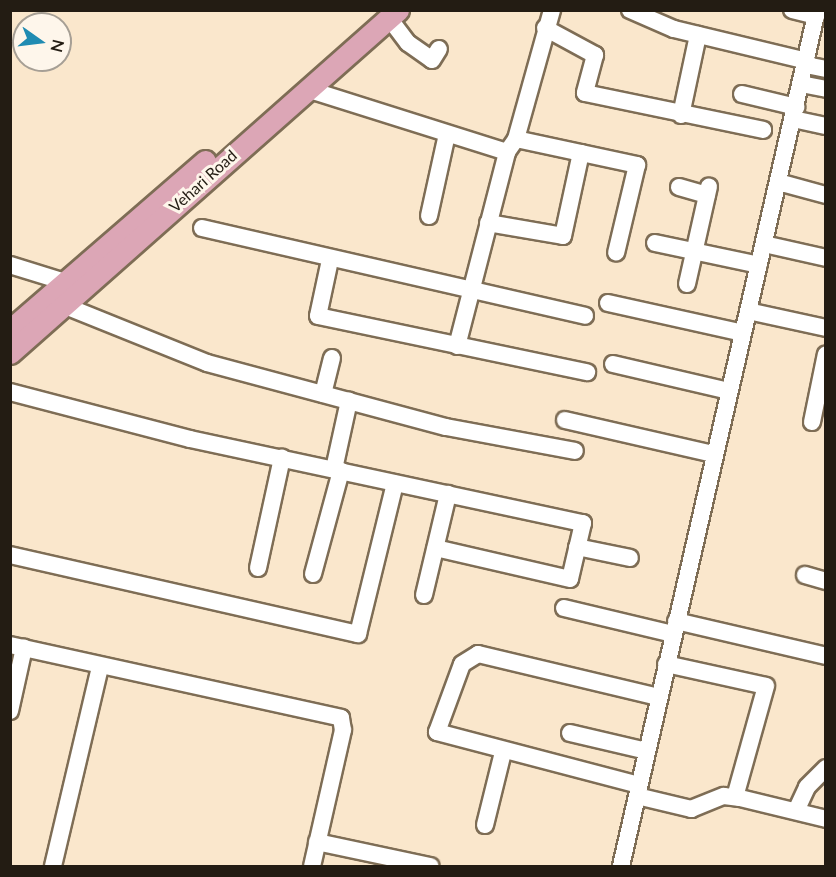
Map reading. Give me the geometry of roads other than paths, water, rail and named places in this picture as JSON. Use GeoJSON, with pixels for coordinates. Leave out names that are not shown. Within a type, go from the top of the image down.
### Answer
{"type":"FeatureCollection","features":[{"type":"Feature","properties":{"kind":"main road","name":"Vehari Road"},"geometry":{"type":"LineString","coordinates":[[10,353],[307,89],[388,13]]}},
{"type":"Feature","properties":{"kind":"main road","name":"Vehari Road"},"geometry":{"type":"LineString","coordinates":[[10,330],[64,282],[388,13]]}},
{"type":"Feature","properties":{"kind":"street"},"geometry":{"type":"LineString","coordinates":[[457,346],[488,223],[552,10]]}},
{"type":"Feature","properties":{"kind":"street"},"geometry":{"type":"LineString","coordinates":[[630,10],[698,35],[825,69]]}},
{"type":"Feature","properties":{"kind":"street"},"geometry":{"type":"LineString","coordinates":[[621,867],[794,113],[806,63],[818,37],[816,13],[792,10]]}},
{"type":"Feature","properties":{"kind":"street"},"geometry":{"type":"LineString","coordinates":[[388,13],[408,43],[432,60],[439,49]]}},
{"type":"Feature","properties":{"kind":"street"},"geometry":{"type":"LineString","coordinates":[[546,28],[595,55],[585,93],[681,115],[763,130]]}},
{"type":"Feature","properties":{"kind":"street"},"geometry":{"type":"LineString","coordinates":[[681,115],[698,35]]}},
{"type":"Feature","properties":{"kind":"street"},"geometry":{"type":"LineString","coordinates":[[801,84],[825,89]]}},
{"type":"Feature","properties":{"kind":"street"},"geometry":{"type":"LineString","coordinates":[[307,89],[447,134],[581,153],[637,165],[616,253]]}},
{"type":"Feature","properties":{"kind":"street"},"geometry":{"type":"LineString","coordinates":[[742,94],[825,126]]}},
{"type":"Feature","properties":{"kind":"street"},"geometry":{"type":"LineString","coordinates":[[429,216],[447,134]]}},
{"type":"Feature","properties":{"kind":"street"},"geometry":{"type":"LineString","coordinates":[[488,223],[563,236],[581,153]]}},
{"type":"Feature","properties":{"kind":"street"},"geometry":{"type":"LineString","coordinates":[[778,182],[825,195]]}},
{"type":"Feature","properties":{"kind":"street"},"geometry":{"type":"LineString","coordinates":[[679,187],[708,191],[687,284]]}},
{"type":"Feature","properties":{"kind":"street"},"geometry":{"type":"LineString","coordinates":[[202,228],[330,260],[585,316]]}},
{"type":"Feature","properties":{"kind":"street"},"geometry":{"type":"LineString","coordinates":[[655,243],[759,265]]}},
{"type":"Feature","properties":{"kind":"street"},"geometry":{"type":"LineString","coordinates":[[764,244],[825,258]]}},
{"type":"Feature","properties":{"kind":"street"},"geometry":{"type":"LineString","coordinates":[[330,260],[318,316],[587,372]]}},
{"type":"Feature","properties":{"kind":"street"},"geometry":{"type":"LineString","coordinates":[[10,265],[64,282]]}},
{"type":"Feature","properties":{"kind":"street"},"geometry":{"type":"LineString","coordinates":[[608,303],[743,333]]}},
{"type":"Feature","properties":{"kind":"street"},"geometry":{"type":"LineString","coordinates":[[63,305],[207,363],[349,401],[575,451]]}},
{"type":"Feature","properties":{"kind":"street"},"geometry":{"type":"LineString","coordinates":[[748,311],[825,328]]}},
{"type":"Feature","properties":{"kind":"street"},"geometry":{"type":"LineString","coordinates":[[812,422],[825,354]]}},
{"type":"Feature","properties":{"kind":"street"},"geometry":{"type":"LineString","coordinates":[[323,394],[332,358]]}},
{"type":"Feature","properties":{"kind":"street"},"geometry":{"type":"LineString","coordinates":[[614,364],[729,391]]}},
{"type":"Feature","properties":{"kind":"street"},"geometry":{"type":"LineString","coordinates":[[10,392],[282,458],[583,523],[570,579],[436,548]]}},
{"type":"Feature","properties":{"kind":"street"},"geometry":{"type":"LineString","coordinates":[[314,574],[337,470],[349,401]]}},
{"type":"Feature","properties":{"kind":"street"},"geometry":{"type":"LineString","coordinates":[[564,420],[714,454]]}},
{"type":"Feature","properties":{"kind":"street"},"geometry":{"type":"LineString","coordinates":[[258,568],[282,458]]}},
{"type":"Feature","properties":{"kind":"street"},"geometry":{"type":"LineString","coordinates":[[10,555],[358,634],[396,483]]}},
{"type":"Feature","properties":{"kind":"street"},"geometry":{"type":"LineString","coordinates":[[424,595],[448,494]]}},
{"type":"Feature","properties":{"kind":"street"},"geometry":{"type":"LineString","coordinates":[[578,547],[630,558]]}},
{"type":"Feature","properties":{"kind":"street"},"geometry":{"type":"LineString","coordinates":[[805,575],[825,580]]}},
{"type":"Feature","properties":{"kind":"street"},"geometry":{"type":"LineString","coordinates":[[564,608],[825,656]]}},
{"type":"Feature","properties":{"kind":"street"},"geometry":{"type":"LineString","coordinates":[[10,711],[17,647],[341,718],[343,730],[312,867]]}},
{"type":"Feature","properties":{"kind":"street"},"geometry":{"type":"LineString","coordinates":[[659,697],[478,654],[468,656],[437,732],[638,790],[691,809],[735,797],[825,819]]}},
{"type":"Feature","properties":{"kind":"street"},"geometry":{"type":"LineString","coordinates":[[666,664],[766,686],[735,797]]}},
{"type":"Feature","properties":{"kind":"street"},"geometry":{"type":"LineString","coordinates":[[53,867],[100,667]]}},
{"type":"Feature","properties":{"kind":"street"},"geometry":{"type":"LineString","coordinates":[[570,733],[647,751]]}},
{"type":"Feature","properties":{"kind":"street"},"geometry":{"type":"LineString","coordinates":[[485,825],[503,752]]}},
{"type":"Feature","properties":{"kind":"street"},"geometry":{"type":"LineString","coordinates":[[796,812],[807,786],[825,768]]}},
{"type":"Feature","properties":{"kind":"street"},"geometry":{"type":"LineString","coordinates":[[317,842],[430,867]]}}]}
